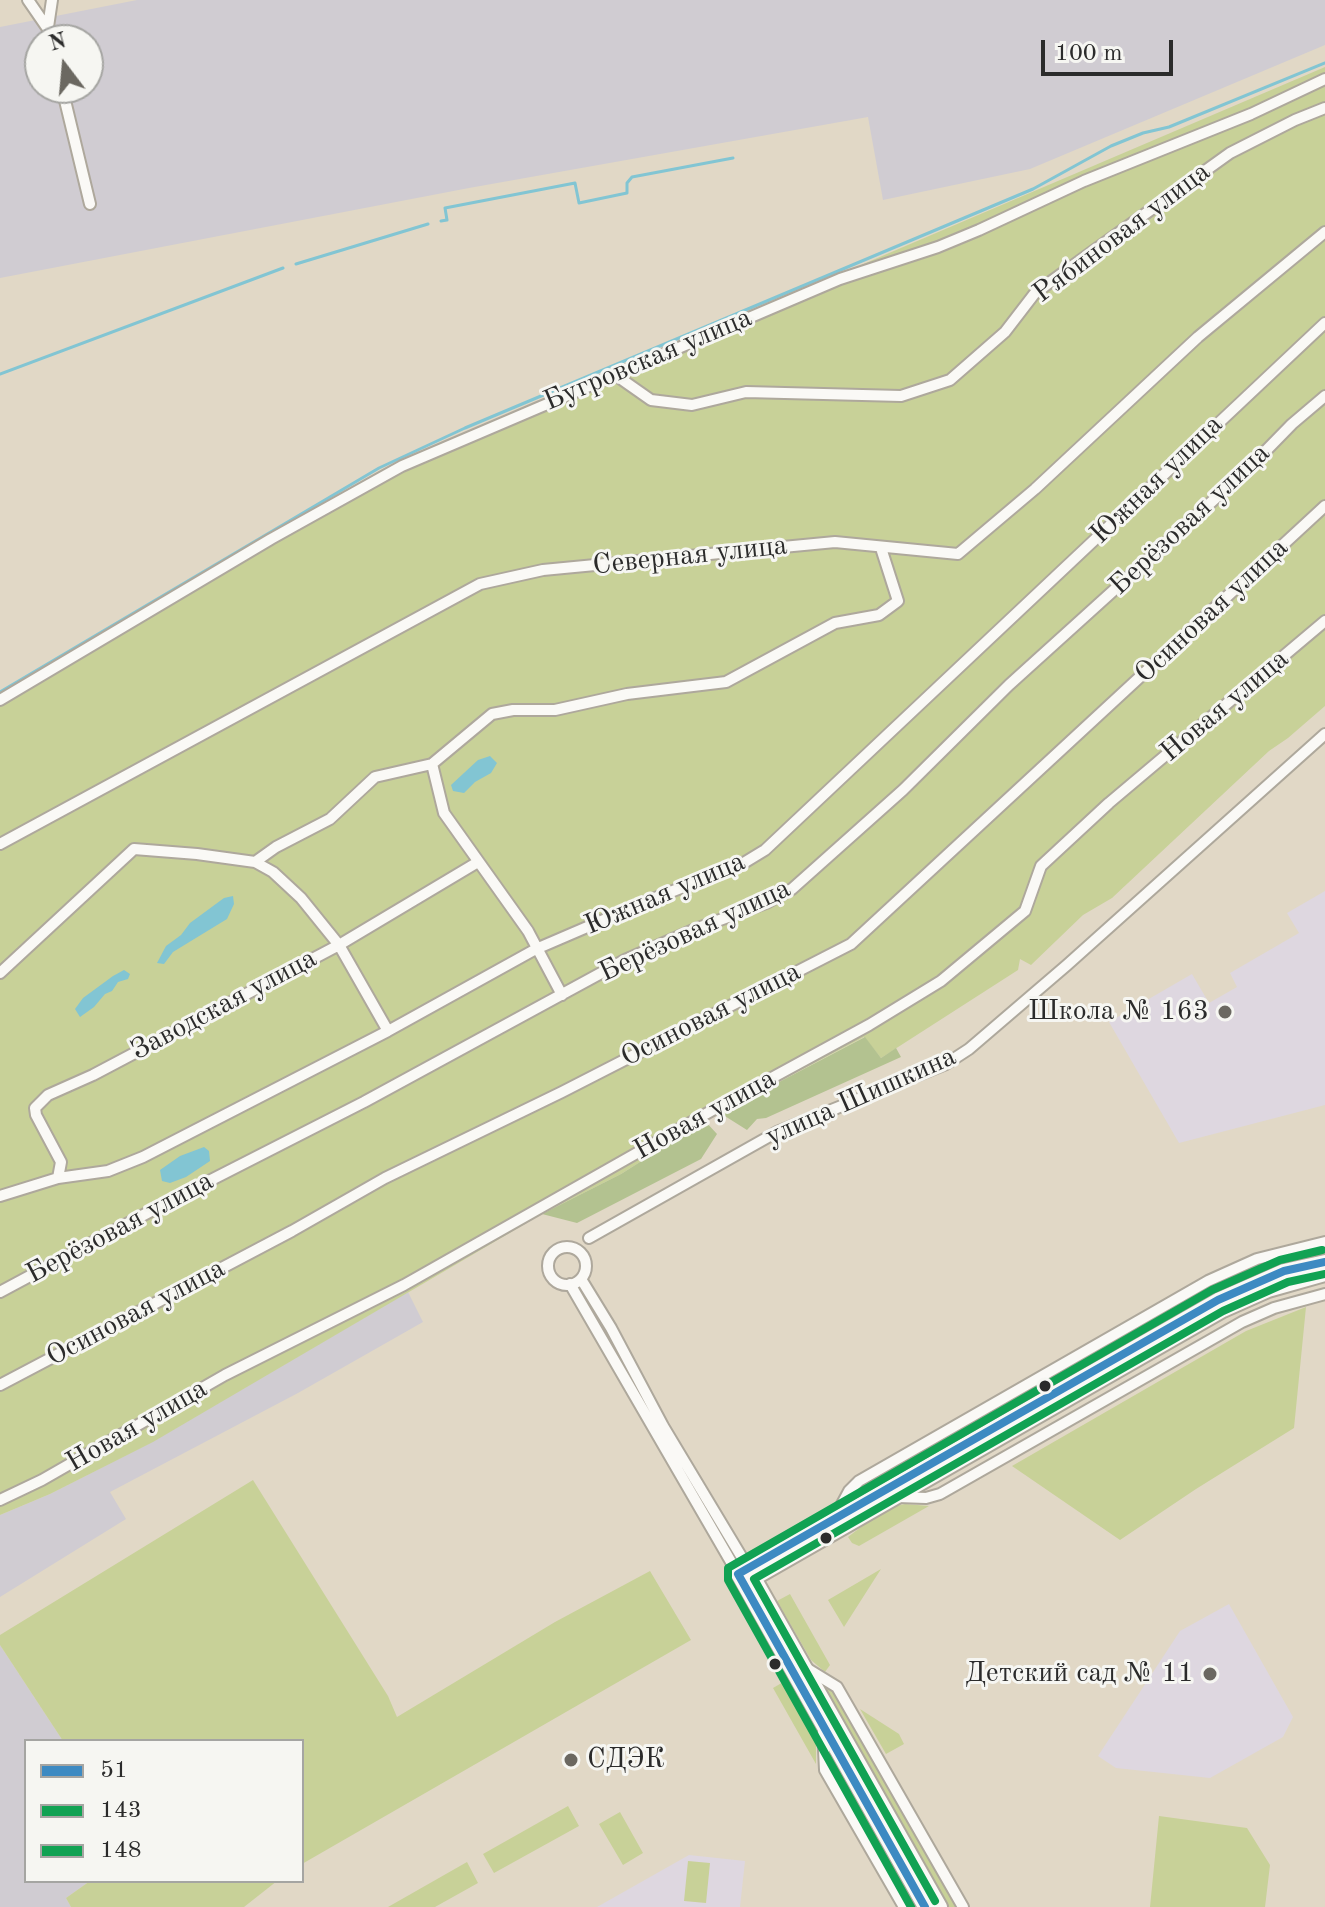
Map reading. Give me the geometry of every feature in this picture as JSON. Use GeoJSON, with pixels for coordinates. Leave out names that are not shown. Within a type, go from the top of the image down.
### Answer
{"type":"FeatureCollection","features":[{"type":"Feature","properties":{"kind":"street"},"geometry":{"type":"LineString","coordinates":[[28,0],[44,24]]}},
{"type":"Feature","properties":{"kind":"street"},"geometry":{"type":"LineString","coordinates":[[51,24],[52,0]]}},
{"type":"Feature","properties":{"kind":"street","name":"Бугровская улица"},"geometry":{"type":"LineString","coordinates":[[0,700],[271,539],[402,466],[840,279],[952,242],[1084,181],[1251,114],[1325,79]]}},
{"type":"Feature","properties":{"kind":"street"},"geometry":{"type":"LineString","coordinates":[[66,104],[90,204]]}},
{"type":"Feature","properties":{"kind":"street","name":"Рябиновая улица"},"geometry":{"type":"LineString","coordinates":[[614,374],[651,400],[692,405],[746,392],[901,396],[950,380],[1005,332],[1035,293],[1230,153],[1325,108]]}},
{"type":"Feature","properties":{"kind":"street","name":"Северная улица"},"geometry":{"type":"LineString","coordinates":[[0,844],[480,584],[543,570],[835,542],[958,554],[1035,489],[1198,337],[1325,232]]}},
{"type":"Feature","properties":{"kind":"street","name":"Южная улица"},"geometry":{"type":"LineString","coordinates":[[0,1196],[58,1178],[108,1171],[143,1157],[388,1031],[536,949],[742,864],[765,850],[1325,323]]}},
{"type":"Feature","properties":{"kind":"street","name":"Берёзовая улица"},"geometry":{"type":"LineString","coordinates":[[0,1292],[364,1102],[625,960],[766,903],[792,889],[903,790],[1009,685],[1325,396]]}},
{"type":"Feature","properties":{"kind":"street","name":"Осиновая улица"},"geometry":{"type":"LineString","coordinates":[[0,1385],[385,1178],[562,1092],[851,944],[1325,506]]}},
{"type":"Feature","properties":{"kind":"street"},"geometry":{"type":"LineString","coordinates":[[255,862],[276,847],[330,819],[375,777],[432,764],[492,714],[513,710],[555,710],[627,694],[726,682],[835,623],[879,615],[898,601],[881,548]]}},
{"type":"Feature","properties":{"kind":"street","name":"Новая улица"},"geometry":{"type":"LineString","coordinates":[[0,1500],[42,1480],[225,1375],[404,1285],[869,1025],[941,981],[1025,911],[1041,866],[1109,803],[1325,621]]}},
{"type":"Feature","properties":{"kind":"street","name":"улица Шишкина"},"geometry":{"type":"LineString","coordinates":[[589,1238],[777,1132],[946,1064],[969,1049],[1079,955],[1325,734]]}},
{"type":"Feature","properties":{"kind":"street"},"geometry":{"type":"LineString","coordinates":[[432,764],[444,813],[499,889],[562,995]]}},
{"type":"Feature","properties":{"kind":"street"},"geometry":{"type":"LineString","coordinates":[[0,973],[134,849],[255,862],[273,872],[301,898],[339,945],[388,1031]]}},
{"type":"Feature","properties":{"kind":"street","name":"Заводская улица"},"geometry":{"type":"LineString","coordinates":[[58,1178],[61,1162],[36,1115],[35,1108],[39,1102],[339,945],[478,862]]}},
{"type":"Feature","properties":{"kind":"street"},"geometry":{"type":"LineString","coordinates":[[834,1519],[849,1491],[859,1481],[1208,1281],[1287,1249],[1325,1242]]}},
{"type":"Feature","properties":{"kind":"street"},"geometry":{"type":"LineString","coordinates":[[746,1576],[834,1519],[1218,1300],[1284,1271],[1325,1262]]}},
{"type":"Feature","properties":{"kind":"street"},"geometry":{"type":"LineString","coordinates":[[746,1576],[896,1497],[1223,1310],[1268,1290],[1325,1274]]}},
{"type":"Feature","properties":{"kind":"street"},"geometry":{"type":"LineString","coordinates":[[576,1282],[611,1328],[746,1576],[823,1729],[925,1907]]}},
{"type":"Feature","properties":{"kind":"street"},"geometry":{"type":"LineString","coordinates":[[896,1497],[926,1498],[940,1494],[1242,1322],[1274,1308],[1325,1294]]}},
{"type":"Feature","properties":{"kind":"street"},"geometry":{"type":"LineString","coordinates":[[746,1576],[803,1667],[940,1907]]}},
{"type":"Feature","properties":{"kind":"street"},"geometry":{"type":"LineString","coordinates":[[803,1667],[837,1687],[963,1907]]}},
{"type":"Feature","properties":{"kind":"street"},"geometry":{"type":"LineString","coordinates":[[823,1729],[825,1770],[904,1907]]}},
{"type":"Feature","properties":{"kind":"shaded area"},"geometry":{"type":"Polygon","coordinates":[[[137,0],[1325,0],[1325,45],[1030,169],[883,200],[868,117],[469,188],[0,278],[0,27],[137,0]]]}},
{"type":"Feature","properties":{"kind":"shaded area","name":"Школа № 163"},"geometry":{"type":"Polygon","coordinates":[[[1325,891],[1325,1105],[1179,1143],[1109,1022],[1192,974],[1209,1003],[1237,987],[1230,973],[1299,933],[1287,913],[1325,891]]]}},
{"type":"Feature","properties":{"kind":"shaded area"},"geometry":{"type":"Polygon","coordinates":[[[408,1292],[423,1322],[298,1393],[110,1492],[126,1519],[0,1597],[0,1515],[50,1494],[152,1442],[408,1292]]]}},
{"type":"Feature","properties":{"kind":"shaded area","name":"Детский сад № 11"},"geometry":{"type":"Polygon","coordinates":[[[1229,1604],[1293,1717],[1283,1737],[1210,1778],[1116,1768],[1098,1756],[1180,1631],[1229,1604]]]}},
{"type":"Feature","properties":{"kind":"shaded area"},"geometry":{"type":"Polygon","coordinates":[[[0,1645],[62,1739],[24,1739],[24,1883],[87,1883],[66,1898],[71,1907],[0,1907],[0,1645]]]}},
{"type":"Feature","properties":{"kind":"shaded area"},"geometry":{"type":"Polygon","coordinates":[[[689,1855],[745,1861],[740,1907],[597,1907],[689,1855]]]}},
{"type":"Feature","properties":{"kind":"green space"},"geometry":{"type":"Polygon","coordinates":[[[1325,67],[1325,706],[1269,751],[1112,898],[1083,915],[1031,965],[1020,959],[1018,970],[881,1058],[864,1037],[705,1121],[621,1174],[542,1214],[153,1442],[50,1494],[0,1515],[0,696],[383,469],[1325,67]]]}},
{"type":"Feature","properties":{"kind":"green space"},"geometry":{"type":"Polygon","coordinates":[[[865,1037],[881,1058],[896,1048],[901,1057],[766,1118],[757,1119],[747,1130],[720,1113],[865,1037]]]}},
{"type":"Feature","properties":{"kind":"green space"},"geometry":{"type":"Polygon","coordinates":[[[705,1121],[717,1134],[701,1159],[577,1223],[542,1214],[621,1174],[705,1121]]]}},
{"type":"Feature","properties":{"kind":"green space"},"geometry":{"type":"Polygon","coordinates":[[[1325,1246],[1325,1255],[1283,1265],[1239,1282],[1104,1357],[1099,1349],[1235,1273],[1258,1263],[1325,1246]]]}},
{"type":"Feature","properties":{"kind":"green space"},"geometry":{"type":"Polygon","coordinates":[[[1306,1307],[1294,1428],[1120,1540],[1012,1466],[1246,1331],[1306,1307]]]}},
{"type":"Feature","properties":{"kind":"green space"},"geometry":{"type":"Polygon","coordinates":[[[1029,1390],[1031,1394],[1011,1411],[859,1498],[856,1495],[859,1487],[1029,1390]]]}},
{"type":"Feature","properties":{"kind":"green space"},"geometry":{"type":"Polygon","coordinates":[[[253,1480],[388,1696],[397,1717],[555,1622],[650,1571],[691,1640],[304,1863],[304,1739],[62,1739],[0,1645],[0,1635],[253,1480]]]}},
{"type":"Feature","properties":{"kind":"green space"},"geometry":{"type":"Polygon","coordinates":[[[905,1504],[929,1506],[859,1546],[848,1537],[891,1507],[905,1504]]]}},
{"type":"Feature","properties":{"kind":"green space"},"geometry":{"type":"Polygon","coordinates":[[[881,1569],[844,1627],[828,1600],[881,1569]]]}},
{"type":"Feature","properties":{"kind":"green space"},"geometry":{"type":"Polygon","coordinates":[[[790,1594],[830,1665],[825,1672],[811,1660],[777,1601],[790,1594]]]}},
{"type":"Feature","properties":{"kind":"green space"},"geometry":{"type":"Polygon","coordinates":[[[819,1680],[834,1691],[957,1907],[946,1907],[819,1680]]]}},
{"type":"Feature","properties":{"kind":"green space"},"geometry":{"type":"Polygon","coordinates":[[[785,1681],[816,1728],[816,1764],[773,1688],[785,1681]]]}},
{"type":"Feature","properties":{"kind":"green space"},"geometry":{"type":"Polygon","coordinates":[[[860,1709],[899,1734],[904,1744],[886,1754],[860,1709]]]}},
{"type":"Feature","properties":{"kind":"green space"},"geometry":{"type":"Polygon","coordinates":[[[568,1806],[579,1826],[494,1873],[483,1854],[568,1806]]]}},
{"type":"Feature","properties":{"kind":"green space"},"geometry":{"type":"Polygon","coordinates":[[[620,1812],[643,1853],[623,1865],[599,1824],[620,1812]]]}},
{"type":"Feature","properties":{"kind":"green space"},"geometry":{"type":"Polygon","coordinates":[[[1159,1816],[1247,1828],[1270,1865],[1265,1907],[1150,1907],[1159,1816]]]}},
{"type":"Feature","properties":{"kind":"green space"},"geometry":{"type":"Polygon","coordinates":[[[688,1861],[710,1863],[706,1903],[684,1901],[688,1861]]]}},
{"type":"Feature","properties":{"kind":"green space"},"geometry":{"type":"Polygon","coordinates":[[[467,1862],[478,1883],[435,1907],[388,1907],[467,1862]]]}},
{"type":"Feature","properties":{"kind":"green space"},"geometry":{"type":"Polygon","coordinates":[[[87,1883],[274,1883],[244,1907],[71,1907],[66,1898],[87,1883]]]}},
{"type":"Feature","properties":{"kind":"water"},"geometry":{"type":"Polygon","coordinates":[[[490,756],[497,763],[491,773],[464,793],[453,791],[451,785],[478,760],[490,756]]]}},
{"type":"Feature","properties":{"kind":"water"},"geometry":{"type":"Polygon","coordinates":[[[233,896],[234,904],[227,919],[173,952],[164,964],[157,963],[166,946],[181,935],[190,923],[224,898],[233,896]]]}},
{"type":"Feature","properties":{"kind":"water"},"geometry":{"type":"Polygon","coordinates":[[[124,970],[130,974],[128,979],[118,982],[112,991],[80,1017],[75,1009],[83,998],[124,970]]]}},
{"type":"Feature","properties":{"kind":"water"},"geometry":{"type":"Polygon","coordinates":[[[204,1147],[209,1151],[210,1161],[186,1177],[170,1183],[162,1181],[160,1170],[180,1156],[204,1147]]]}},
{"type":"Feature","properties":{"kind":"waterway"},"geometry":{"type":"LineString","coordinates":[[0,692],[379,468],[465,428],[1033,189],[1111,146],[1169,127],[1325,63]]}},
{"type":"Feature","properties":{"kind":"waterway"},"geometry":{"type":"LineString","coordinates":[[441,221],[447,220],[445,208],[575,183],[579,203],[627,193],[627,183],[632,177],[733,158]]}},
{"type":"Feature","properties":{"kind":"waterway"},"geometry":{"type":"LineString","coordinates":[[296,264],[428,224]]}},
{"type":"Feature","properties":{"kind":"waterway"},"geometry":{"type":"LineString","coordinates":[[0,374],[283,268]]}},
{"type":"Feature","properties":{"kind":"transit line","name":"148"},"geometry":{"type":"LineString","coordinates":[[911,1907],[728,1580],[728,1568],[1212,1290],[1280,1260],[1322,1250]]}},
{"type":"Feature","properties":{"kind":"transit line","name":"51"},"geometry":{"type":"LineString","coordinates":[[925,1907],[738,1574],[1218,1300],[1284,1271],[1325,1262]]}},
{"type":"Feature","properties":{"kind":"transit line","name":"143"},"geometry":{"type":"LineString","coordinates":[[935,1901],[754,1579],[1223,1311],[1288,1282],[1325,1274]]}},
{"type":"Feature","properties":{"kind":"place","name":"Школа № 163"},"geometry":{"type":"Point","coordinates":[1225,1012]}},
{"type":"Feature","properties":{"kind":"place","name":"Детский сад № 11"},"geometry":{"type":"Point","coordinates":[1210,1674]}},
{"type":"Feature","properties":{"kind":"place","name":"СДЭК"},"geometry":{"type":"Point","coordinates":[571,1760]}}]}
